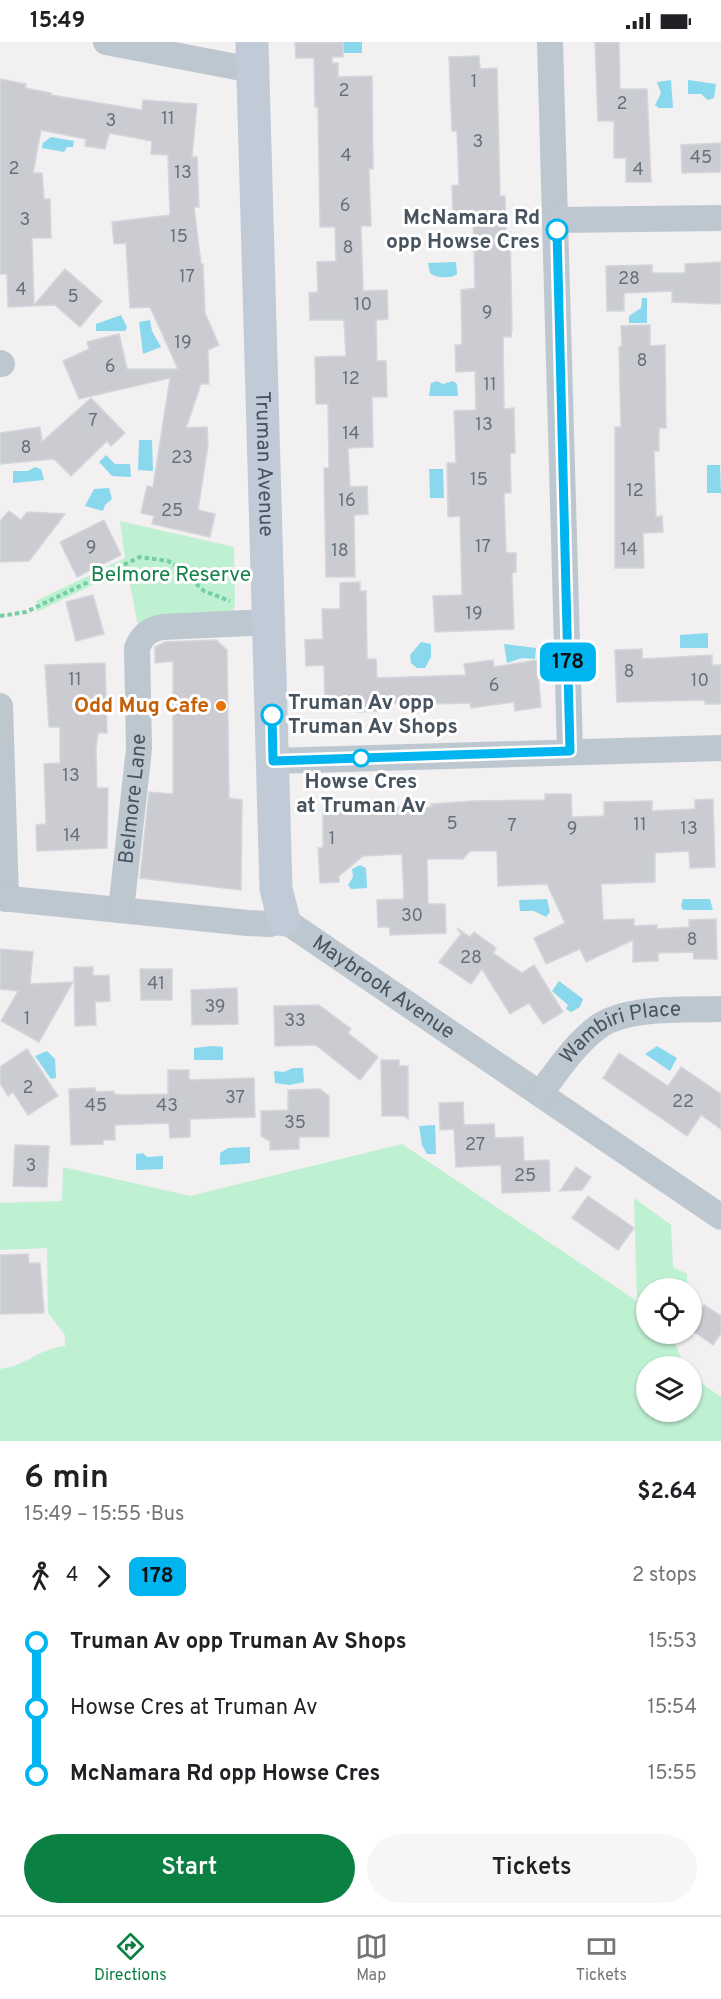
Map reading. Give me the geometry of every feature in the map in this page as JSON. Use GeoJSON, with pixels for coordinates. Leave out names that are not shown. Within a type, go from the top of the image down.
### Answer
{"type":"FeatureCollection","features":[{"type":"Feature","properties":{"kind":"street"},"geometry":{"type":"LineString","coordinates":[[106,42],[252,56]]}},
{"type":"Feature","properties":{"kind":"street"},"geometry":{"type":"LineString","coordinates":[[550,42],[570,751]]}},
{"type":"Feature","properties":{"kind":"street","name":"Truman Avenue"},"geometry":{"type":"LineString","coordinates":[[252,56],[276,889],[280,912],[284,920]]}},
{"type":"Feature","properties":{"kind":"street"},"geometry":{"type":"LineString","coordinates":[[556,220],[721,218]]}},
{"type":"Feature","properties":{"kind":"street","name":"Belmore Lane"},"geometry":{"type":"LineString","coordinates":[[121,910],[139,748],[137,648],[140,640],[147,632],[163,627],[268,622]]}},
{"type":"Feature","properties":{"kind":"street"},"geometry":{"type":"LineString","coordinates":[[0,706],[3,898],[248,923],[284,920]]}},
{"type":"Feature","properties":{"kind":"street"},"geometry":{"type":"LineString","coordinates":[[273,761],[721,748]]}},
{"type":"Feature","properties":{"kind":"street","name":"Maybrook Avenue"},"geometry":{"type":"LineString","coordinates":[[284,920],[721,1217]]}},
{"type":"Feature","properties":{"kind":"street","name":"Wambiri Place"},"geometry":{"type":"LineString","coordinates":[[540,1094],[565,1062],[599,1026],[626,1017],[657,1011],[721,1009]]}},
{"type":"Feature","properties":{"kind":"path"},"geometry":{"type":"LineString","coordinates":[[0,616],[26,612],[140,557],[168,561],[204,591],[235,604]]}},
{"type":"Feature","properties":{"kind":"green space","name":"Belmore Reserve"},"geometry":{"type":"Polygon","coordinates":[[[120,521],[234,547],[235,603],[233,614],[139,631],[127,568],[37,612],[36,601],[125,558],[120,521]]]}},
{"type":"Feature","properties":{"kind":"green space"},"geometry":{"type":"Polygon","coordinates":[[[402,1144],[636,1300],[636,1344],[676,1344],[680,1356],[636,1356],[636,1422],[702,1422],[702,1383],[721,1397],[721,1441],[0,1441],[0,1369],[18,1364],[47,1350],[65,1346],[65,1335],[48,1313],[47,1248],[0,1250],[0,1203],[62,1201],[63,1167],[190,1196],[402,1144]]]}},
{"type":"Feature","properties":{"kind":"green space"},"geometry":{"type":"Polygon","coordinates":[[[634,1198],[671,1225],[673,1267],[687,1274],[687,1278],[636,1278],[634,1198]]]}},
{"type":"Feature","properties":{"kind":"water"},"geometry":{"type":"Polygon","coordinates":[[[334,42],[362,42],[362,53],[334,53],[334,42]]]}},
{"type":"Feature","properties":{"kind":"water"},"geometry":{"type":"Polygon","coordinates":[[[671,80],[673,108],[659,108],[655,105],[661,93],[657,82],[671,80]]]}},
{"type":"Feature","properties":{"kind":"water"},"geometry":{"type":"Polygon","coordinates":[[[688,80],[716,84],[714,98],[708,100],[701,94],[688,94],[688,80]]]}},
{"type":"Feature","properties":{"kind":"water"},"geometry":{"type":"Polygon","coordinates":[[[51,137],[74,141],[73,147],[67,147],[64,152],[42,148],[43,143],[51,137]]]}},
{"type":"Feature","properties":{"kind":"water"},"geometry":{"type":"Polygon","coordinates":[[[456,262],[457,274],[454,276],[436,276],[430,273],[428,263],[456,262]]]}},
{"type":"Feature","properties":{"kind":"water"},"geometry":{"type":"Polygon","coordinates":[[[642,298],[647,298],[647,323],[629,323],[629,316],[641,308],[642,298]]]}},
{"type":"Feature","properties":{"kind":"water"},"geometry":{"type":"Polygon","coordinates":[[[121,315],[127,327],[125,331],[96,331],[96,324],[121,315]]]}},
{"type":"Feature","properties":{"kind":"water"},"geometry":{"type":"Polygon","coordinates":[[[150,320],[152,331],[161,347],[143,354],[139,322],[150,320]]]}},
{"type":"Feature","properties":{"kind":"water"},"geometry":{"type":"Polygon","coordinates":[[[437,381],[443,384],[453,381],[457,384],[458,396],[429,396],[431,383],[437,381]]]}},
{"type":"Feature","properties":{"kind":"water"},"geometry":{"type":"Polygon","coordinates":[[[139,440],[152,440],[153,471],[138,470],[139,440]]]}},
{"type":"Feature","properties":{"kind":"water"},"geometry":{"type":"Polygon","coordinates":[[[106,455],[115,464],[130,464],[131,477],[112,476],[99,462],[106,455]]]}},
{"type":"Feature","properties":{"kind":"water"},"geometry":{"type":"Polygon","coordinates":[[[707,465],[720,465],[721,493],[707,493],[707,465]]]}},
{"type":"Feature","properties":{"kind":"water"},"geometry":{"type":"Polygon","coordinates":[[[35,467],[41,469],[44,480],[13,483],[13,471],[28,471],[35,467]]]}},
{"type":"Feature","properties":{"kind":"water"},"geometry":{"type":"Polygon","coordinates":[[[429,469],[443,469],[444,498],[430,498],[429,469]]]}},
{"type":"Feature","properties":{"kind":"water"},"geometry":{"type":"Polygon","coordinates":[[[109,488],[112,499],[105,505],[103,511],[85,506],[94,489],[109,488]]]}},
{"type":"Feature","properties":{"kind":"water"},"geometry":{"type":"Polygon","coordinates":[[[708,633],[708,648],[680,648],[680,635],[708,633]]]}},
{"type":"Feature","properties":{"kind":"water"},"geometry":{"type":"Polygon","coordinates":[[[421,642],[431,644],[431,657],[425,668],[417,668],[411,663],[410,655],[421,642]]]}},
{"type":"Feature","properties":{"kind":"water"},"geometry":{"type":"Polygon","coordinates":[[[504,644],[536,648],[535,659],[522,658],[507,663],[504,644]]]}},
{"type":"Feature","properties":{"kind":"water"},"geometry":{"type":"Polygon","coordinates":[[[360,865],[366,868],[367,888],[351,889],[348,885],[353,877],[352,869],[360,865]]]}},
{"type":"Feature","properties":{"kind":"water"},"geometry":{"type":"Polygon","coordinates":[[[547,899],[550,912],[546,917],[534,911],[520,911],[519,900],[547,899]]]}},
{"type":"Feature","properties":{"kind":"water"},"geometry":{"type":"Polygon","coordinates":[[[683,899],[710,899],[713,910],[683,910],[681,906],[683,899]]]}},
{"type":"Feature","properties":{"kind":"water"},"geometry":{"type":"Polygon","coordinates":[[[559,981],[583,999],[580,1007],[571,1012],[566,1009],[568,1005],[552,991],[559,981]]]}},
{"type":"Feature","properties":{"kind":"water"},"geometry":{"type":"Polygon","coordinates":[[[657,1046],[677,1058],[670,1071],[645,1054],[657,1046]]]}},
{"type":"Feature","properties":{"kind":"water"},"geometry":{"type":"Polygon","coordinates":[[[223,1047],[223,1060],[194,1060],[194,1048],[223,1047]]]}},
{"type":"Feature","properties":{"kind":"water"},"geometry":{"type":"Polygon","coordinates":[[[47,1051],[55,1059],[56,1078],[51,1079],[35,1056],[47,1051]]]}},
{"type":"Feature","properties":{"kind":"water"},"geometry":{"type":"Polygon","coordinates":[[[293,1068],[303,1068],[304,1082],[290,1085],[275,1083],[274,1071],[284,1072],[293,1068]]]}},
{"type":"Feature","properties":{"kind":"water"},"geometry":{"type":"Polygon","coordinates":[[[435,1125],[436,1154],[427,1154],[422,1145],[419,1126],[435,1125]]]}},
{"type":"Feature","properties":{"kind":"water"},"geometry":{"type":"Polygon","coordinates":[[[250,1147],[250,1163],[220,1165],[220,1153],[228,1148],[250,1147]]]}},
{"type":"Feature","properties":{"kind":"water"},"geometry":{"type":"Polygon","coordinates":[[[143,1153],[147,1157],[163,1156],[163,1169],[136,1170],[136,1154],[143,1153]]]}},
{"type":"Feature","properties":{"kind":"building"},"geometry":{"type":"Polygon","coordinates":[[[295,42],[343,42],[343,57],[332,57],[332,63],[338,63],[338,77],[372,76],[373,169],[369,169],[371,226],[361,226],[363,291],[387,290],[388,319],[376,320],[377,361],[386,361],[387,397],[372,397],[373,447],[348,448],[350,487],[367,486],[368,514],[354,515],[355,577],[326,577],[324,468],[329,468],[328,404],[316,404],[315,357],[346,356],[344,320],[310,320],[309,293],[318,292],[317,262],[336,261],[335,227],[320,227],[318,107],[315,107],[314,58],[296,58],[295,42]]]}},
{"type":"Feature","properties":{"kind":"building"},"geometry":{"type":"Polygon","coordinates":[[[595,42],[619,42],[620,89],[647,89],[651,182],[626,182],[626,158],[614,158],[614,121],[598,121],[595,42]]]}},
{"type":"Feature","properties":{"kind":"building"},"geometry":{"type":"Polygon","coordinates":[[[479,56],[480,69],[497,68],[500,196],[505,196],[506,232],[510,232],[512,329],[511,337],[503,337],[504,409],[514,408],[515,453],[510,453],[511,493],[504,493],[506,553],[516,553],[516,572],[512,573],[514,629],[435,632],[433,596],[462,595],[460,516],[448,517],[447,463],[456,463],[454,411],[476,410],[475,371],[456,372],[455,345],[462,345],[461,290],[475,288],[473,212],[453,213],[452,186],[459,185],[457,131],[452,131],[449,57],[479,56]]]}},
{"type":"Feature","properties":{"kind":"building"},"geometry":{"type":"Polygon","coordinates":[[[0,79],[26,84],[25,88],[51,93],[51,95],[142,110],[143,100],[197,104],[192,157],[197,157],[199,207],[194,207],[201,264],[203,264],[205,313],[219,345],[208,350],[209,384],[201,384],[186,428],[207,427],[208,445],[198,510],[215,514],[210,537],[152,524],[154,516],[141,513],[147,486],[153,487],[170,378],[79,399],[63,361],[89,349],[87,342],[119,334],[127,369],[178,369],[150,307],[130,308],[126,243],[114,244],[112,222],[170,215],[168,155],[151,154],[152,141],[109,133],[105,149],[85,146],[86,139],[41,130],[33,173],[42,173],[44,199],[50,199],[51,238],[32,238],[34,305],[65,269],[102,301],[80,327],[55,305],[8,307],[7,274],[0,274],[0,79]]]}},
{"type":"Feature","properties":{"kind":"building"},"geometry":{"type":"Polygon","coordinates":[[[721,143],[721,172],[682,173],[681,145],[721,143]]]}},
{"type":"Feature","properties":{"kind":"building"},"geometry":{"type":"Polygon","coordinates":[[[721,262],[721,304],[672,302],[672,291],[624,293],[624,311],[607,311],[606,266],[652,265],[652,273],[685,273],[685,264],[721,262]]]}},
{"type":"Feature","properties":{"kind":"building"},"geometry":{"type":"Polygon","coordinates":[[[650,325],[650,346],[665,345],[666,428],[659,428],[659,451],[654,451],[656,517],[662,516],[663,532],[643,533],[644,568],[615,568],[615,427],[621,427],[619,347],[622,346],[621,326],[650,325]]]}},
{"type":"Feature","properties":{"kind":"building"},"geometry":{"type":"Polygon","coordinates":[[[91,398],[125,433],[111,446],[107,441],[71,476],[54,459],[0,464],[0,433],[40,427],[42,442],[91,398]]]}},
{"type":"Feature","properties":{"kind":"building"},"geometry":{"type":"Polygon","coordinates":[[[9,511],[21,520],[27,512],[65,514],[29,561],[0,562],[0,521],[9,511]]]}},
{"type":"Feature","properties":{"kind":"building"},"geometry":{"type":"Polygon","coordinates":[[[104,520],[121,555],[77,577],[60,542],[104,520]]]}},
{"type":"Feature","properties":{"kind":"building"},"geometry":{"type":"Polygon","coordinates":[[[360,582],[360,591],[366,591],[367,659],[376,659],[377,678],[466,675],[464,664],[493,660],[494,667],[537,660],[541,707],[515,711],[514,702],[471,708],[470,703],[433,704],[432,702],[378,704],[378,711],[358,712],[358,702],[325,703],[324,665],[306,666],[305,640],[323,639],[322,609],[340,609],[340,583],[360,582]]]}},
{"type":"Feature","properties":{"kind":"building"},"geometry":{"type":"Polygon","coordinates":[[[93,595],[104,634],[76,641],[66,602],[93,595]]]}},
{"type":"Feature","properties":{"kind":"building"},"geometry":{"type":"Polygon","coordinates":[[[216,640],[227,650],[229,798],[242,800],[241,890],[140,878],[149,792],[173,794],[173,661],[155,663],[155,647],[165,642],[216,640]]]}},
{"type":"Feature","properties":{"kind":"building"},"geometry":{"type":"Polygon","coordinates":[[[642,649],[642,659],[712,655],[712,665],[721,665],[721,704],[705,704],[705,700],[617,702],[615,650],[642,649]]]}},
{"type":"Feature","properties":{"kind":"building"},"geometry":{"type":"Polygon","coordinates":[[[105,663],[107,733],[98,733],[96,749],[97,788],[108,788],[107,848],[37,851],[36,825],[46,824],[44,764],[60,763],[60,727],[49,727],[45,665],[105,663]]]}},
{"type":"Feature","properties":{"kind":"building"},"geometry":{"type":"Polygon","coordinates":[[[545,794],[571,794],[572,817],[604,816],[604,802],[652,801],[652,811],[695,809],[695,800],[713,799],[715,867],[690,868],[689,851],[655,853],[655,882],[601,884],[603,920],[634,919],[634,926],[657,925],[657,929],[689,927],[689,920],[716,919],[717,959],[694,959],[693,952],[658,953],[658,961],[633,962],[633,940],[586,962],[580,949],[546,964],[534,938],[565,923],[547,884],[498,886],[497,851],[470,851],[463,859],[427,859],[428,904],[445,904],[446,933],[390,935],[390,927],[378,927],[377,900],[404,899],[402,854],[363,856],[339,876],[339,882],[320,883],[318,848],[323,848],[323,807],[431,807],[431,804],[474,801],[545,800],[545,794]]]}},
{"type":"Feature","properties":{"kind":"building"},"geometry":{"type":"Polygon","coordinates":[[[457,928],[470,937],[474,932],[496,948],[493,953],[522,973],[534,965],[563,1012],[543,1024],[529,1003],[510,1014],[482,969],[471,984],[439,962],[461,934],[457,928]]]}},
{"type":"Feature","properties":{"kind":"building"},"geometry":{"type":"Polygon","coordinates":[[[0,949],[33,952],[30,984],[73,982],[39,1042],[1,1021],[18,991],[0,989],[0,949]]]}},
{"type":"Feature","properties":{"kind":"building"},"geometry":{"type":"Polygon","coordinates":[[[74,967],[93,967],[93,976],[109,975],[110,1001],[95,1002],[96,1025],[75,1026],[74,967]]]}},
{"type":"Feature","properties":{"kind":"building"},"geometry":{"type":"Polygon","coordinates":[[[140,969],[172,969],[172,1000],[141,1000],[140,969]]]}},
{"type":"Feature","properties":{"kind":"building"},"geometry":{"type":"Polygon","coordinates":[[[237,988],[238,1024],[192,1025],[191,990],[237,988]]]}},
{"type":"Feature","properties":{"kind":"building"},"geometry":{"type":"Polygon","coordinates":[[[319,1005],[351,1029],[348,1033],[378,1057],[360,1080],[316,1045],[275,1046],[274,1006],[319,1005]]]}},
{"type":"Feature","properties":{"kind":"building"},"geometry":{"type":"Polygon","coordinates":[[[27,1049],[58,1096],[28,1115],[13,1092],[8,1096],[0,1083],[0,1067],[27,1049]]]}},
{"type":"Feature","properties":{"kind":"building"},"geometry":{"type":"Polygon","coordinates":[[[619,1053],[668,1086],[681,1067],[721,1094],[721,1129],[701,1115],[687,1136],[603,1078],[619,1053]]]}},
{"type":"Feature","properties":{"kind":"building"},"geometry":{"type":"Polygon","coordinates":[[[381,1060],[399,1060],[399,1066],[408,1066],[408,1119],[404,1116],[382,1116],[381,1060]]]}},
{"type":"Feature","properties":{"kind":"building"},"geometry":{"type":"Polygon","coordinates":[[[168,1070],[189,1070],[189,1080],[254,1078],[255,1117],[190,1119],[190,1137],[170,1138],[169,1123],[115,1125],[115,1140],[103,1140],[103,1144],[71,1145],[69,1089],[95,1088],[96,1092],[114,1091],[114,1094],[123,1095],[168,1094],[168,1070]]]}},
{"type":"Feature","properties":{"kind":"building"},"geometry":{"type":"Polygon","coordinates":[[[320,1089],[329,1096],[329,1137],[299,1137],[299,1149],[270,1150],[270,1141],[261,1136],[261,1111],[288,1110],[288,1090],[320,1089]]]}},
{"type":"Feature","properties":{"kind":"building"},"geometry":{"type":"Polygon","coordinates":[[[463,1102],[464,1125],[494,1124],[495,1138],[523,1137],[524,1161],[549,1160],[550,1191],[502,1193],[501,1165],[456,1167],[454,1129],[440,1130],[439,1103],[463,1102]]]}},
{"type":"Feature","properties":{"kind":"building"},"geometry":{"type":"Polygon","coordinates":[[[15,1145],[49,1146],[47,1187],[13,1186],[15,1145]]]}},
{"type":"Feature","properties":{"kind":"building"},"geometry":{"type":"Polygon","coordinates":[[[576,1167],[591,1177],[582,1190],[560,1191],[576,1167]]]}},
{"type":"Feature","properties":{"kind":"building"},"geometry":{"type":"Polygon","coordinates":[[[588,1196],[634,1228],[618,1250],[572,1218],[588,1196]]]}},
{"type":"Feature","properties":{"kind":"building"},"geometry":{"type":"Polygon","coordinates":[[[28,1254],[29,1263],[40,1263],[44,1313],[0,1314],[0,1255],[28,1254]]]}},
{"type":"Feature","properties":{"kind":"building"},"geometry":{"type":"Polygon","coordinates":[[[704,1305],[721,1316],[721,1333],[713,1345],[702,1337],[702,1308],[704,1305]]]}},
{"type":"Feature","properties":{"kind":"bus line","name":"178"},"geometry":{"type":"LineString","coordinates":[[272,715],[273,761],[570,751],[557,230]]}},
{"type":"Feature","properties":{"kind":"place","name":"McNamara Rd opp Howse Cres"},"geometry":{"type":"Point","coordinates":[557,230]}},
{"type":"Feature","properties":{"kind":"place","name":"Odd Mug Cafe"},"geometry":{"type":"Point","coordinates":[221,706]}},
{"type":"Feature","properties":{"kind":"place","name":"Truman Av opp Truman Av Shops"},"geometry":{"type":"Point","coordinates":[272,715]}},
{"type":"Feature","properties":{"kind":"place","name":"Howse Cres at Truman Av"},"geometry":{"type":"Point","coordinates":[361,758]}}]}
